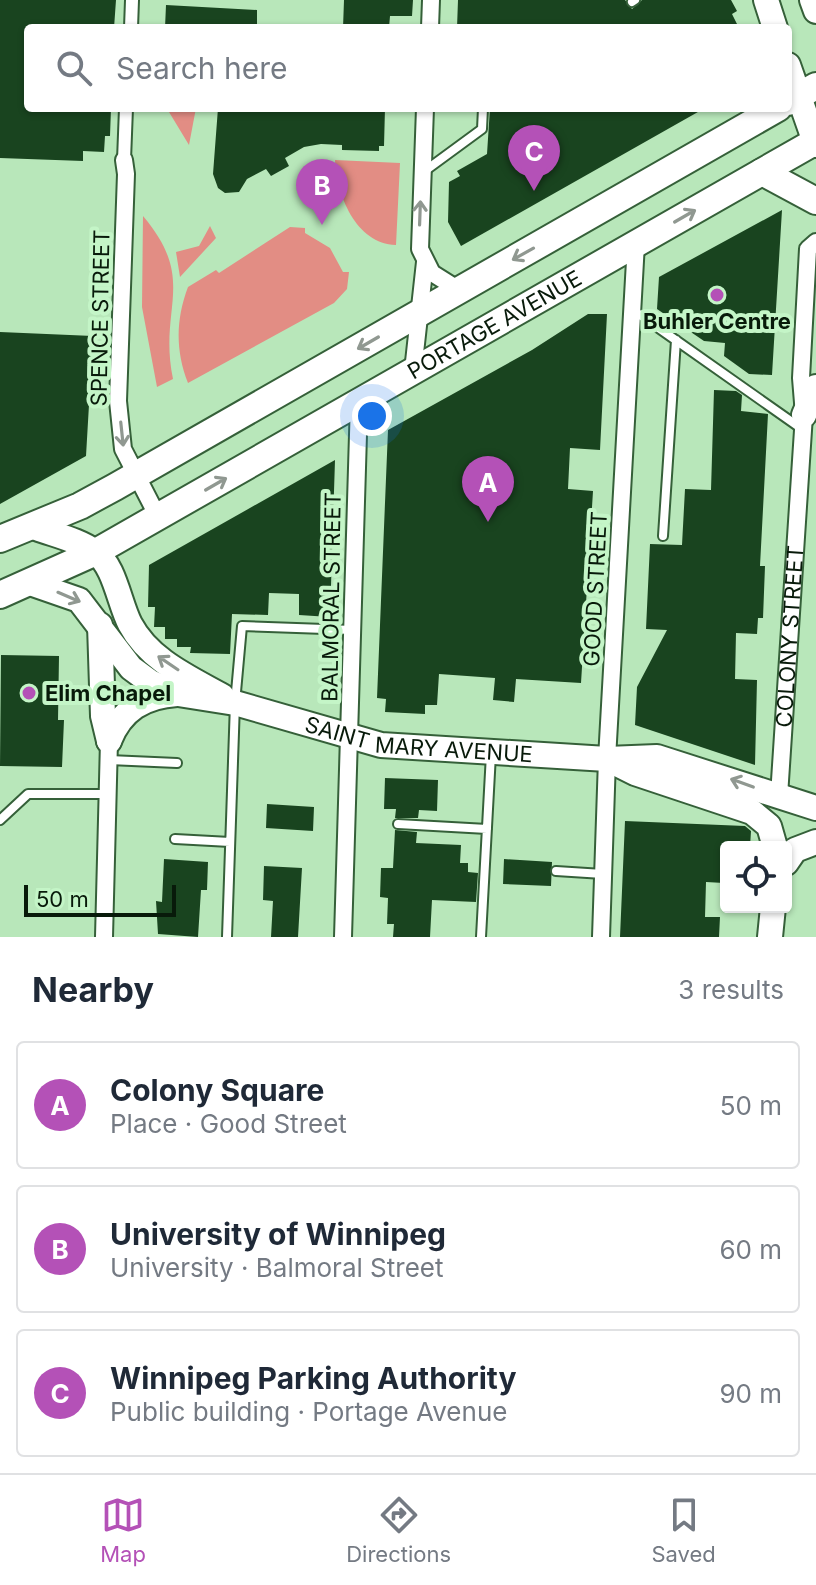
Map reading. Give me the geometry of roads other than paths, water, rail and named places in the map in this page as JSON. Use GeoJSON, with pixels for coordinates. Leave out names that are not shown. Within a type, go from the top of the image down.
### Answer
{"type":"FeatureCollection","features":[{"type":"Feature","properties":{"kind":"main road"},"geometry":{"type":"LineString","coordinates":[[766,0],[774,24]]}},
{"type":"Feature","properties":{"kind":"main road"},"geometry":{"type":"LineString","coordinates":[[812,0],[816,11]]}},
{"type":"Feature","properties":{"kind":"main road"},"geometry":{"type":"LineString","coordinates":[[795,98],[816,143]]}},
{"type":"Feature","properties":{"kind":"main road","name":"PORTAGE AVENUE"},"geometry":{"type":"LineString","coordinates":[[0,539],[80,506],[135,476],[770,112]]}},
{"type":"Feature","properties":{"kind":"main road","name":"PORTAGE AVENUE"},"geometry":{"type":"LineString","coordinates":[[0,595],[96,552],[816,143]]}},
{"type":"Feature","properties":{"kind":"main road"},"geometry":{"type":"LineString","coordinates":[[762,172],[816,201]]}},
{"type":"Feature","properties":{"kind":"main road"},"geometry":{"type":"LineString","coordinates":[[803,422],[816,387]]}},
{"type":"Feature","properties":{"kind":"main road"},"geometry":{"type":"LineString","coordinates":[[31,526],[96,552]]}},
{"type":"Feature","properties":{"kind":"main road","name":"SAINT MARY AVENUE"},"geometry":{"type":"LineString","coordinates":[[96,552],[113,580],[131,626],[143,643],[166,664],[235,703]]}},
{"type":"Feature","properties":{"kind":"main road","name":"SAINT MARY AVENUE"},"geometry":{"type":"LineString","coordinates":[[30,583],[79,600],[139,675],[178,694],[235,703],[381,745],[607,759],[657,757],[816,808]]}},
{"type":"Feature","properties":{"kind":"main road"},"geometry":{"type":"LineString","coordinates":[[100,625],[103,716],[109,751]]}},
{"type":"Feature","properties":{"kind":"main road"},"geometry":{"type":"LineString","coordinates":[[109,751],[114,727],[132,708],[160,695],[178,694]]}},
{"type":"Feature","properties":{"kind":"main road","name":"SAINT MARY AVENUE"},"geometry":{"type":"LineString","coordinates":[[607,759],[643,776],[752,812],[763,819],[774,840]]}},
{"type":"Feature","properties":{"kind":"main road"},"geometry":{"type":"LineString","coordinates":[[792,854],[795,850],[816,842]]}},
{"type":"Feature","properties":{"kind":"main road"},"geometry":{"type":"LineString","coordinates":[[770,937],[772,913]]}},
{"type":"Feature","properties":{"kind":"street"},"geometry":{"type":"LineString","coordinates":[[131,24],[132,0]]}},
{"type":"Feature","properties":{"kind":"street"},"geometry":{"type":"LineString","coordinates":[[430,24],[431,0]]}},
{"type":"Feature","properties":{"kind":"street"},"geometry":{"type":"LineString","coordinates":[[124,160],[126,112]]}},
{"type":"Feature","properties":{"kind":"street"},"geometry":{"type":"LineString","coordinates":[[413,371],[425,262],[419,234],[425,112]]}},
{"type":"Feature","properties":{"kind":"street","name":"SPENCE STREET"},"geometry":{"type":"LineString","coordinates":[[124,160],[126,174],[117,376],[123,449],[158,517]]}},
{"type":"Feature","properties":{"kind":"street","name":"COLONY STREET"},"geometry":{"type":"LineString","coordinates":[[779,796],[803,422],[801,378],[807,262],[808,249],[816,242]]}},
{"type":"Feature","properties":{"kind":"street","name":"GOOD STREET"},"geometry":{"type":"LineString","coordinates":[[601,937],[607,759],[636,243]]}},
{"type":"Feature","properties":{"kind":"street"},"geometry":{"type":"LineString","coordinates":[[425,262],[432,273],[459,290]]}},
{"type":"Feature","properties":{"kind":"street","name":"BALMORAL STREET"},"geometry":{"type":"LineString","coordinates":[[343,937],[359,401]]}},
{"type":"Feature","properties":{"kind":"street"},"geometry":{"type":"LineString","coordinates":[[104,937],[109,751]]}},
{"type":"Feature","properties":{"kind":"lane"},"geometry":{"type":"LineString","coordinates":[[421,173],[482,129],[483,112]]}},
{"type":"Feature","properties":{"kind":"lane"},"geometry":{"type":"LineString","coordinates":[[632,310],[803,422]]}},
{"type":"Feature","properties":{"kind":"lane"},"geometry":{"type":"LineString","coordinates":[[663,536],[676,340]]}},
{"type":"Feature","properties":{"kind":"lane"},"geometry":{"type":"LineString","coordinates":[[227,937],[235,703],[242,626],[353,630]]}},
{"type":"Feature","properties":{"kind":"lane"},"geometry":{"type":"LineString","coordinates":[[109,751],[177,763]]}},
{"type":"Feature","properties":{"kind":"lane"},"geometry":{"type":"LineString","coordinates":[[481,937],[491,752]]}},
{"type":"Feature","properties":{"kind":"lane"},"geometry":{"type":"LineString","coordinates":[[0,820],[28,794],[107,794]]}},
{"type":"Feature","properties":{"kind":"lane"},"geometry":{"type":"LineString","coordinates":[[398,824],[487,829]]}},
{"type":"Feature","properties":{"kind":"lane"},"geometry":{"type":"LineString","coordinates":[[175,839],[230,842]]}},
{"type":"Feature","properties":{"kind":"lane"},"geometry":{"type":"LineString","coordinates":[[556,871],[603,874]]}},
{"type":"Feature","properties":{"kind":"place","name":"Winnipeg Parking Authority"},"geometry":{"type":"Point","coordinates":[534,191]}},
{"type":"Feature","properties":{"kind":"place","name":"University of Winnipeg"},"geometry":{"type":"Point","coordinates":[322,225]}},
{"type":"Feature","properties":{"kind":"place","name":"Buhler Centre"},"geometry":{"type":"Point","coordinates":[717,295]}},
{"type":"Feature","properties":{"kind":"place","name":"Colony Square"},"geometry":{"type":"Point","coordinates":[488,522]}},
{"type":"Feature","properties":{"kind":"place","name":"Elim Chapel"},"geometry":{"type":"Point","coordinates":[29,693]}}]}
